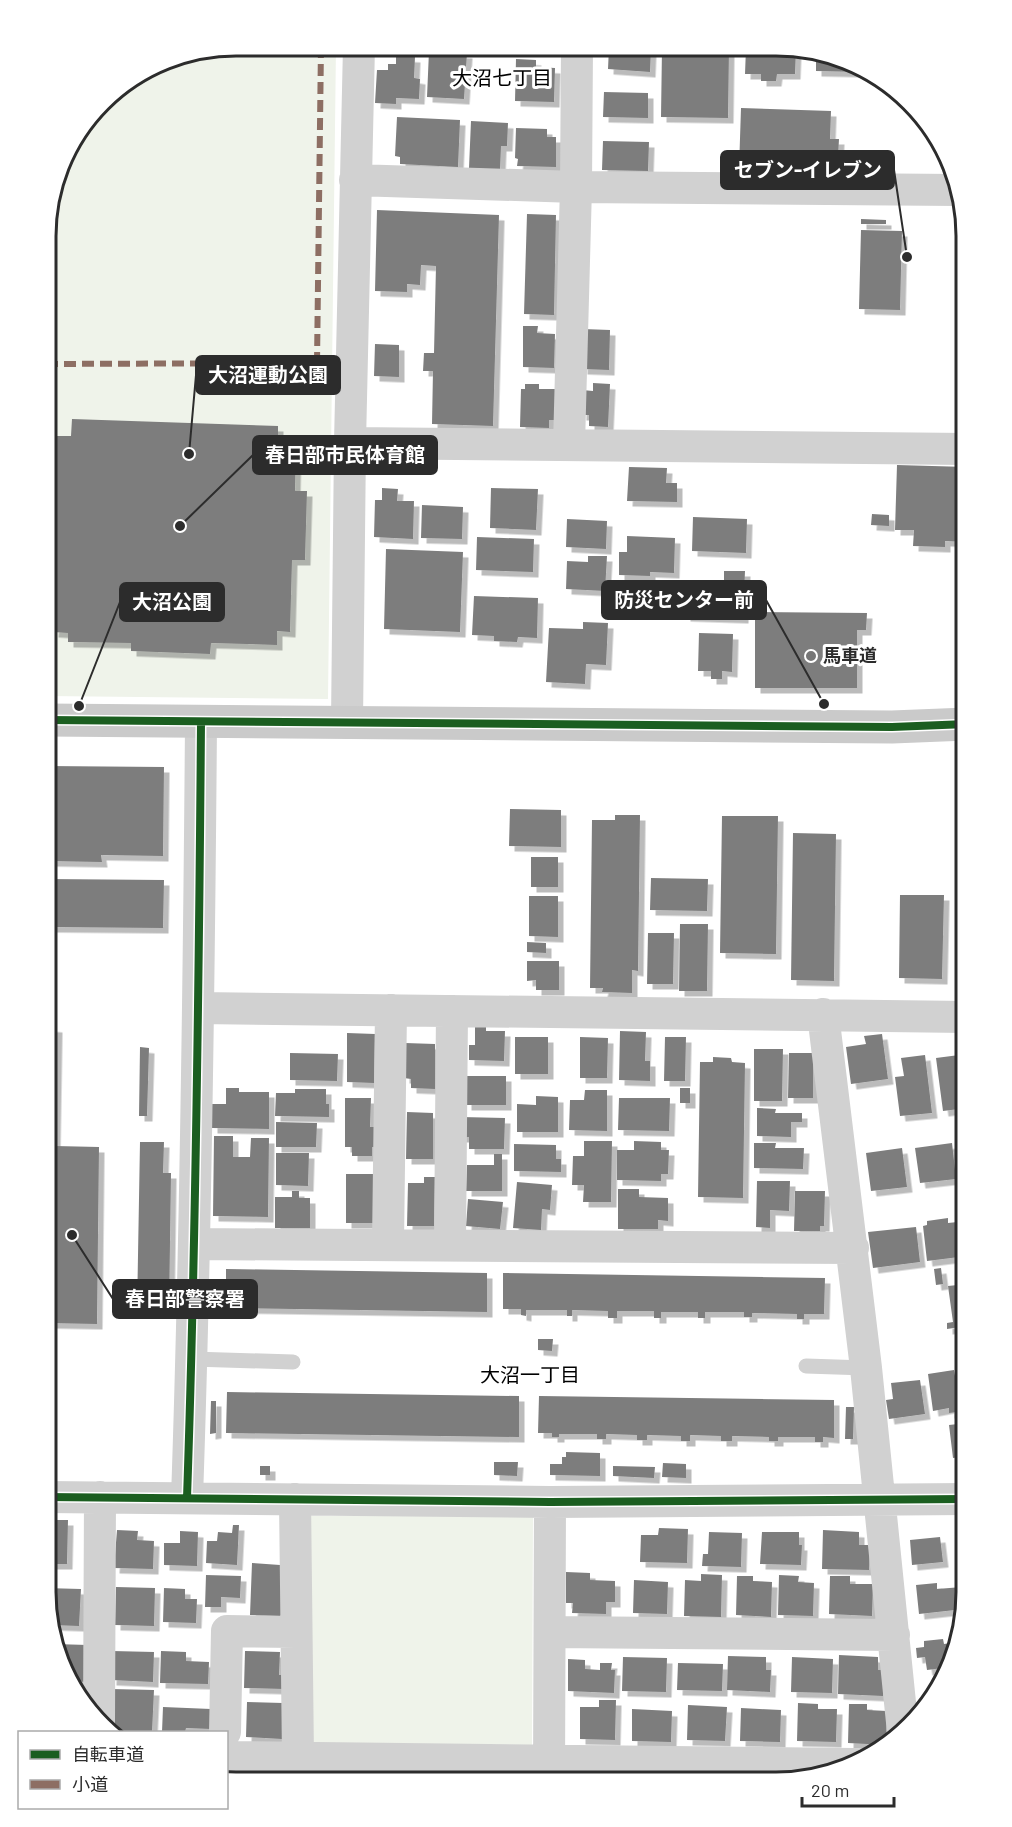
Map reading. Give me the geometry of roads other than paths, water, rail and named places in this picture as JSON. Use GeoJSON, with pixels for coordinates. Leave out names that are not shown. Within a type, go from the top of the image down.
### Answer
{"type":"FeatureCollection","features":[{"type":"Feature","properties":{"kind":"street"},"geometry":{"type":"LineString","coordinates":[[347,723],[350,443],[359,56]]}},
{"type":"Feature","properties":{"kind":"street"},"geometry":{"type":"LineString","coordinates":[[569,445],[577,56]]}},
{"type":"Feature","properties":{"kind":"street"},"geometry":{"type":"LineString","coordinates":[[355,180],[576,187],[950,190]]}},
{"type":"Feature","properties":{"kind":"street"},"geometry":{"type":"LineString","coordinates":[[350,443],[956,449]]}},
{"type":"Feature","properties":{"kind":"street"},"geometry":{"type":"LineString","coordinates":[[56,720],[880,727],[956,724]]}},
{"type":"Feature","properties":{"kind":"street"},"geometry":{"type":"LineString","coordinates":[[187,1497],[199,1008],[201,722]]}},
{"type":"Feature","properties":{"kind":"street"},"geometry":{"type":"LineString","coordinates":[[199,1008],[956,1017]]}},
{"type":"Feature","properties":{"kind":"street"},"geometry":{"type":"LineString","coordinates":[[388,1244],[391,1010]]}},
{"type":"Feature","properties":{"kind":"street"},"geometry":{"type":"LineString","coordinates":[[450,1245],[452,1011]]}},
{"type":"Feature","properties":{"kind":"street"},"geometry":{"type":"LineString","coordinates":[[823,1014],[853,1248],[881,1498],[902,1721]]}},
{"type":"Feature","properties":{"kind":"street"},"geometry":{"type":"LineString","coordinates":[[194,1244],[853,1248]]}},
{"type":"Feature","properties":{"kind":"street"},"geometry":{"type":"LineString","coordinates":[[56,1497],[550,1502],[956,1499]]}},
{"type":"Feature","properties":{"kind":"street"},"geometry":{"type":"LineString","coordinates":[[99,1708],[100,1497]]}},
{"type":"Feature","properties":{"kind":"street"},"geometry":{"type":"LineString","coordinates":[[295,1499],[298,1758]]}},
{"type":"Feature","properties":{"kind":"street"},"geometry":{"type":"LineString","coordinates":[[549,1771],[550,1502]]}},
{"type":"Feature","properties":{"kind":"street"},"geometry":{"type":"LineString","coordinates":[[225,1731],[227,1631],[296,1632]]}},
{"type":"Feature","properties":{"kind":"street"},"geometry":{"type":"LineString","coordinates":[[550,1632],[894,1635]]}},
{"type":"Feature","properties":{"kind":"street"},"geometry":{"type":"LineString","coordinates":[[228,1757],[298,1758],[549,1771],[824,1765]]}},
{"type":"Feature","properties":{"kind":"lane"},"geometry":{"type":"LineString","coordinates":[[192,1359],[293,1362]]}},
{"type":"Feature","properties":{"kind":"lane"},"geometry":{"type":"LineString","coordinates":[[806,1366],[866,1368]]}},
{"type":"Feature","properties":{"kind":"place","name":"セブン-イレブン"},"geometry":{"type":"Point","coordinates":[907,257]}},
{"type":"Feature","properties":{"kind":"place","name":"大沼運動公園"},"geometry":{"type":"Point","coordinates":[189,454]}},
{"type":"Feature","properties":{"kind":"place","name":"春日部市民体育館"},"geometry":{"type":"Point","coordinates":[180,526]}},
{"type":"Feature","properties":{"kind":"place","name":"馬車道"},"geometry":{"type":"Point","coordinates":[811,656]}},
{"type":"Feature","properties":{"kind":"place","name":"防災センター前"},"geometry":{"type":"Point","coordinates":[824,704]}},
{"type":"Feature","properties":{"kind":"place","name":"大沼公園"},"geometry":{"type":"Point","coordinates":[79,706]}},
{"type":"Feature","properties":{"kind":"place","name":"春日部警察署"},"geometry":{"type":"Point","coordinates":[72,1235]}},
{"type":"Feature","properties":{"kind":"district","name":"大沼七丁目"},"geometry":{"type":"Point","coordinates":[502,78]}},
{"type":"Feature","properties":{"kind":"district","name":"大沼一丁目"},"geometry":{"type":"Point","coordinates":[530,1375]}}]}
